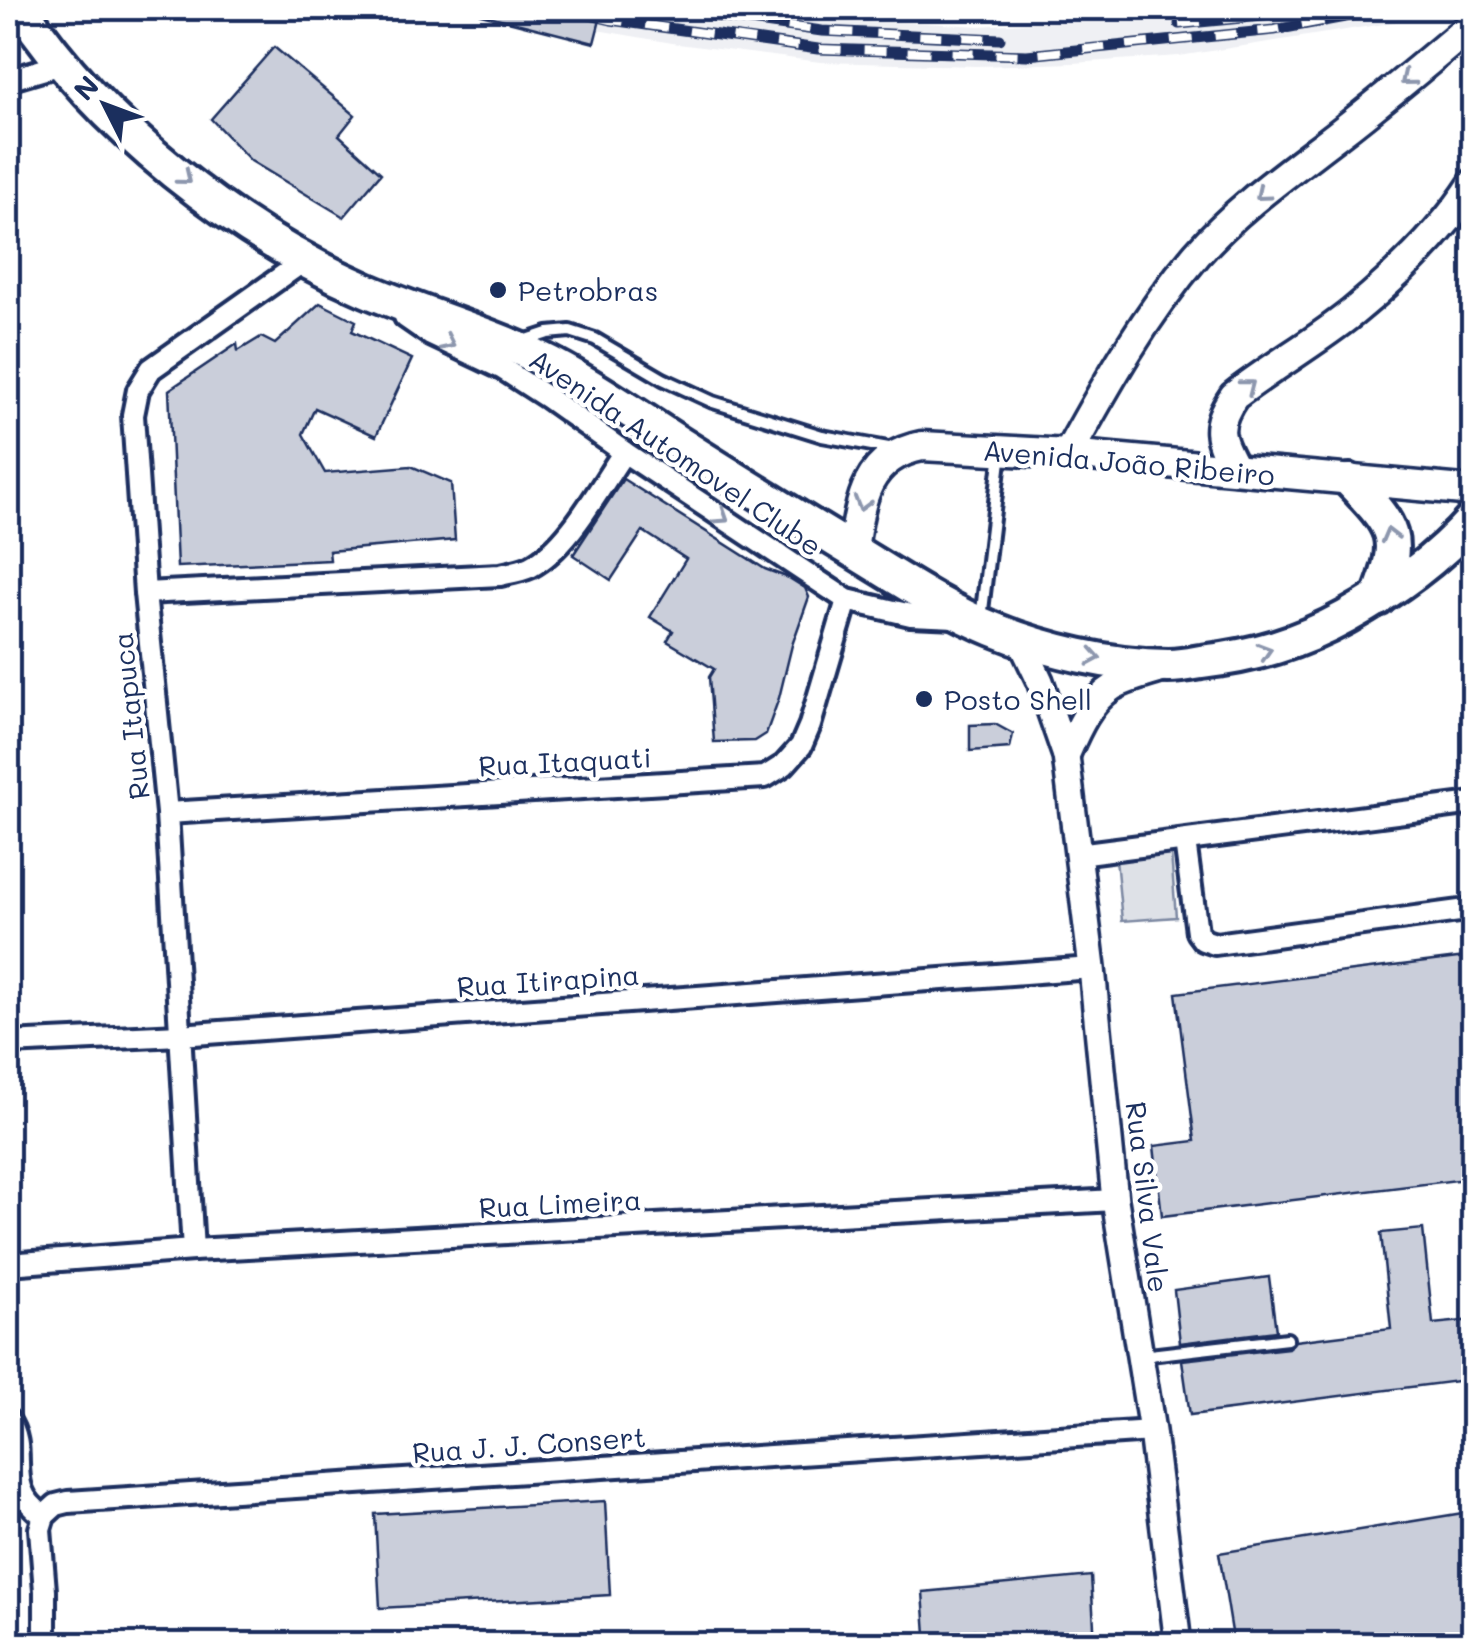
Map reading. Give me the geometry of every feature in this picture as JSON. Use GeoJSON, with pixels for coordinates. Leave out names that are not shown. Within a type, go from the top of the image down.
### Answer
{"type":"FeatureCollection","features":[{"type":"Feature","properties":{"kind":"main road"},"geometry":{"type":"LineString","coordinates":[[22,8],[88,94],[218,206],[305,260],[367,290],[562,370],[853,550],[974,620],[1020,639],[1080,656],[1169,666],[1244,657],[1330,626],[1378,599],[1462,538],[1474,518]]}},
{"type":"Feature","properties":{"kind":"main road"},"geometry":{"type":"LineString","coordinates":[[1068,454],[1107,381],[1198,253],[1260,194],[1474,23]]}},
{"type":"Feature","properties":{"kind":"main road"},"geometry":{"type":"LineString","coordinates":[[1235,469],[1219,429],[1234,396],[1351,314],[1406,264],[1474,184]]}},
{"type":"Feature","properties":{"kind":"main road","name":"Avenida João Ribeiro"},"geometry":{"type":"LineString","coordinates":[[901,450],[922,446],[1068,454],[1474,492]]}},
{"type":"Feature","properties":{"kind":"main road"},"geometry":{"type":"LineString","coordinates":[[853,550],[859,506],[870,480],[901,450]]}},
{"type":"Feature","properties":{"kind":"main road"},"geometry":{"type":"LineString","coordinates":[[1350,481],[1382,514],[1392,538],[1390,568],[1378,599]]}},
{"type":"Feature","properties":{"kind":"street"},"geometry":{"type":"LineString","coordinates":[[8,80],[62,64]]}},
{"type":"Feature","properties":{"kind":"street","name":"Rua Itapuca"},"geometry":{"type":"LineString","coordinates":[[193,1250],[166,813],[132,414],[138,390],[151,369],[305,260]]}},
{"type":"Feature","properties":{"kind":"street","name":"Avenida Automovel Clube"},"geometry":{"type":"LineString","coordinates":[[367,290],[431,335],[502,369],[548,398],[848,600],[911,615],[974,620]]}},
{"type":"Feature","properties":{"kind":"street"},"geometry":{"type":"LineString","coordinates":[[145,593],[500,575],[530,567],[556,548],[576,524],[624,452]]}},
{"type":"Feature","properties":{"kind":"street","name":"Rua Itaquati"},"geometry":{"type":"LineString","coordinates":[[166,813],[765,777],[784,765],[801,746],[848,600]]}},
{"type":"Feature","properties":{"kind":"street","name":"Rua Silva Vale"},"geometry":{"type":"LineString","coordinates":[[1020,639],[1040,681],[1066,756],[1115,1200],[1152,1431],[1178,1644]]}},
{"type":"Feature","properties":{"kind":"street"},"geometry":{"type":"LineString","coordinates":[[1066,756],[1082,722],[1110,689],[1169,666]]}},
{"type":"Feature","properties":{"kind":"street"},"geometry":{"type":"LineString","coordinates":[[1078,854],[1474,803]]}},
{"type":"Feature","properties":{"kind":"street"},"geometry":{"type":"LineString","coordinates":[[1185,840],[1196,932],[1202,940],[1215,944],[1474,910]]}},
{"type":"Feature","properties":{"kind":"street","name":"Rua Itirapina"},"geometry":{"type":"LineString","coordinates":[[8,1043],[180,1035],[1092,968]]}},
{"type":"Feature","properties":{"kind":"street","name":"Rua Limeira"},"geometry":{"type":"LineString","coordinates":[[8,1264],[193,1250],[1115,1200]]}},
{"type":"Feature","properties":{"kind":"street"},"geometry":{"type":"LineString","coordinates":[[8,1420],[14,1430],[22,1497],[44,1516],[40,1529],[45,1644]]}},
{"type":"Feature","properties":{"kind":"street","name":"Rua J. J. Consert"},"geometry":{"type":"LineString","coordinates":[[44,1516],[56,1505],[84,1501],[1152,1431]]}},
{"type":"Feature","properties":{"kind":"lane"},"geometry":{"type":"LineString","coordinates":[[510,346],[548,332],[570,332],[595,339],[712,402],[822,436],[901,450]]}},
{"type":"Feature","properties":{"kind":"lane"},"geometry":{"type":"LineString","coordinates":[[974,620],[1002,451]]}},
{"type":"Feature","properties":{"kind":"lane"},"geometry":{"type":"LineString","coordinates":[[1140,1356],[1287,1339]]}},
{"type":"Feature","properties":{"kind":"shaded area"},"geometry":{"type":"Polygon","coordinates":[[[603,8],[747,8],[832,18],[980,26],[1211,8],[1457,8],[1384,24],[1179,56],[977,66],[820,62],[678,44],[597,30],[603,8]]]}},
{"type":"Feature","properties":{"kind":"shaded area"},"geometry":{"type":"Polygon","coordinates":[[[1171,854],[1176,917],[1122,921],[1116,859],[1171,854]]]}},
{"type":"Feature","properties":{"kind":"building"},"geometry":{"type":"Polygon","coordinates":[[[482,8],[603,8],[594,43],[481,14],[482,8]]]}},
{"type":"Feature","properties":{"kind":"building"},"geometry":{"type":"Polygon","coordinates":[[[274,47],[355,115],[339,135],[381,173],[344,217],[251,161],[211,119],[274,47]]]}},
{"type":"Feature","properties":{"kind":"building"},"geometry":{"type":"Polygon","coordinates":[[[320,303],[356,321],[352,331],[412,359],[376,436],[315,408],[303,434],[325,473],[411,466],[451,483],[455,540],[329,551],[330,560],[177,567],[169,390],[237,344],[238,351],[261,337],[275,344],[320,303]]]}},
{"type":"Feature","properties":{"kind":"building"},"geometry":{"type":"Polygon","coordinates":[[[623,479],[765,569],[805,588],[809,597],[779,698],[766,734],[755,741],[714,742],[709,677],[714,669],[667,641],[673,631],[650,617],[686,559],[643,531],[611,580],[573,555],[623,479]]]}},
{"type":"Feature","properties":{"kind":"building"},"geometry":{"type":"Polygon","coordinates":[[[995,724],[1013,734],[1010,748],[970,751],[970,725],[995,724]]]}},
{"type":"Feature","properties":{"kind":"building"},"geometry":{"type":"Polygon","coordinates":[[[1474,956],[1474,1178],[1162,1216],[1154,1146],[1195,1141],[1176,993],[1474,956]]]}},
{"type":"Feature","properties":{"kind":"building"},"geometry":{"type":"Polygon","coordinates":[[[1423,1229],[1433,1324],[1474,1320],[1474,1379],[1190,1415],[1182,1360],[1288,1348],[1295,1341],[1391,1329],[1381,1233],[1423,1229]]]}},
{"type":"Feature","properties":{"kind":"building"},"geometry":{"type":"Polygon","coordinates":[[[1269,1277],[1276,1331],[1180,1343],[1174,1290],[1269,1277]]]}},
{"type":"Feature","properties":{"kind":"building"},"geometry":{"type":"Polygon","coordinates":[[[605,1501],[610,1595],[380,1608],[375,1514],[605,1501]]]}},
{"type":"Feature","properties":{"kind":"building"},"geometry":{"type":"Polygon","coordinates":[[[1469,1512],[1474,1538],[1474,1644],[1234,1644],[1219,1553],[1469,1512]]]}},
{"type":"Feature","properties":{"kind":"building"},"geometry":{"type":"Polygon","coordinates":[[[1091,1576],[1095,1644],[974,1644],[974,1630],[926,1634],[923,1592],[1091,1576]]]}},
{"type":"Feature","properties":{"kind":"railway"},"geometry":{"type":"LineString","coordinates":[[559,8],[611,20],[818,49],[1027,55],[1274,30],[1394,8]]}},
{"type":"Feature","properties":{"kind":"railway"},"geometry":{"type":"LineString","coordinates":[[657,8],[822,31],[1000,39]]}},
{"type":"Feature","properties":{"kind":"railway"},"geometry":{"type":"LineString","coordinates":[[1179,24],[1313,8]]}},
{"type":"Feature","properties":{"kind":"place","name":"Petrobras"},"geometry":{"type":"Point","coordinates":[498,290]}},
{"type":"Feature","properties":{"kind":"place","name":"Posto Shell"},"geometry":{"type":"Point","coordinates":[924,699]}}]}
